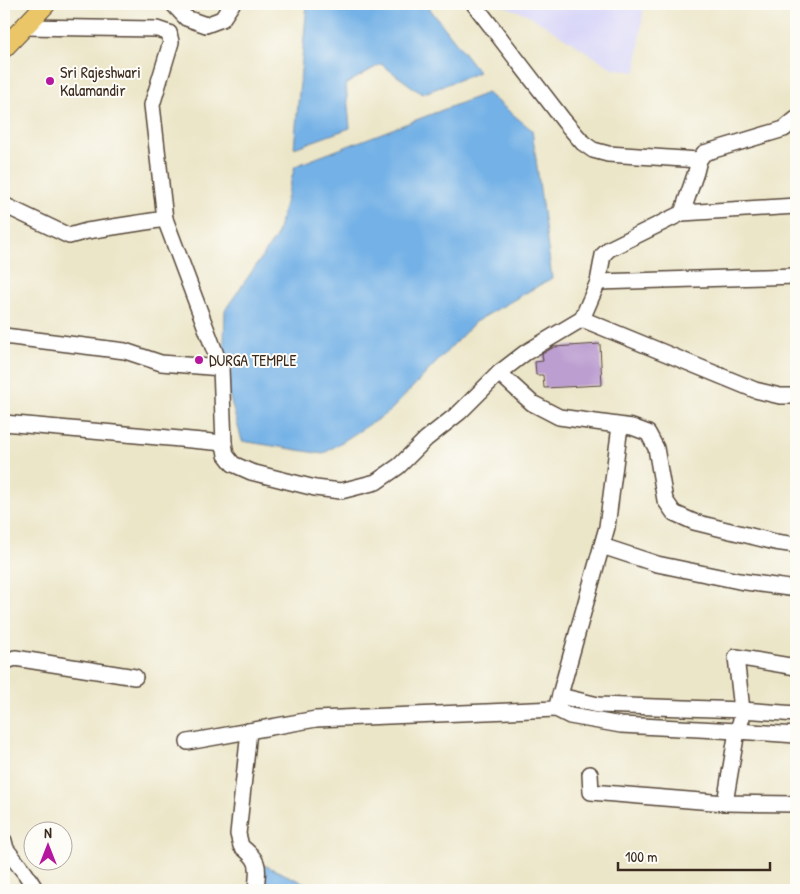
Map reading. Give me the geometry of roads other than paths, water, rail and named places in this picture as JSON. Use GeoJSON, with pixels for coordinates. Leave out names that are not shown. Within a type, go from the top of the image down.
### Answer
{"type":"FeatureCollection","features":[{"type":"Feature","properties":{"kind":"main road"},"geometry":{"type":"LineString","coordinates":[[4,48],[46,4]]}},
{"type":"Feature","properties":{"kind":"street"},"geometry":{"type":"LineString","coordinates":[[173,4],[186,18],[206,25],[222,19],[232,4]]}},
{"type":"Feature","properties":{"kind":"street"},"geometry":{"type":"LineString","coordinates":[[474,4],[564,121],[583,143],[593,150],[608,154],[699,160]]}},
{"type":"Feature","properties":{"kind":"street"},"geometry":{"type":"LineString","coordinates":[[169,33],[186,18]]}},
{"type":"Feature","properties":{"kind":"street"},"geometry":{"type":"LineString","coordinates":[[24,27],[156,29],[169,33]]}},
{"type":"Feature","properties":{"kind":"street"},"geometry":{"type":"LineString","coordinates":[[169,33],[171,42],[152,105],[164,219],[221,368],[226,455],[233,464],[251,472],[315,488],[341,491],[376,482],[399,466],[426,439],[460,412],[499,373],[526,353],[582,319],[598,282],[603,255],[609,249],[682,213],[796,206]]}},
{"type":"Feature","properties":{"kind":"street"},"geometry":{"type":"LineString","coordinates":[[682,213],[699,160],[704,153],[784,129],[796,119]]}},
{"type":"Feature","properties":{"kind":"street"},"geometry":{"type":"LineString","coordinates":[[4,205],[69,236],[87,231],[164,219]]}},
{"type":"Feature","properties":{"kind":"street"},"geometry":{"type":"LineString","coordinates":[[598,282],[796,276]]}},
{"type":"Feature","properties":{"kind":"street"},"geometry":{"type":"LineString","coordinates":[[582,319],[755,390],[780,396],[796,396]]}},
{"type":"Feature","properties":{"kind":"street"},"geometry":{"type":"LineString","coordinates":[[4,336],[126,351],[161,363],[221,368]]}},
{"type":"Feature","properties":{"kind":"street"},"geometry":{"type":"LineString","coordinates":[[499,373],[532,402],[559,417],[632,427],[648,433],[656,448],[664,500],[674,513],[694,522],[775,542],[796,545]]}},
{"type":"Feature","properties":{"kind":"street"},"geometry":{"type":"LineString","coordinates":[[4,423],[224,444]]}},
{"type":"Feature","properties":{"kind":"street"},"geometry":{"type":"LineString","coordinates":[[558,702],[607,527],[620,426]]}},
{"type":"Feature","properties":{"kind":"street"},"geometry":{"type":"LineString","coordinates":[[602,546],[657,564],[738,581],[796,589]]}},
{"type":"Feature","properties":{"kind":"street"},"geometry":{"type":"LineString","coordinates":[[725,803],[737,731],[742,718],[736,657],[796,667]]}},
{"type":"Feature","properties":{"kind":"street"},"geometry":{"type":"LineString","coordinates":[[4,662],[15,658],[135,677]]}},
{"type":"Feature","properties":{"kind":"street"},"geometry":{"type":"LineString","coordinates":[[558,702],[570,716],[622,725],[796,735]]}},
{"type":"Feature","properties":{"kind":"street"},"geometry":{"type":"LineString","coordinates":[[188,742],[316,719],[558,702],[796,714]]}},
{"type":"Feature","properties":{"kind":"street"},"geometry":{"type":"LineString","coordinates":[[249,731],[238,834],[241,846],[252,855],[258,865],[256,890]]}},
{"type":"Feature","properties":{"kind":"street"},"geometry":{"type":"LineString","coordinates":[[590,774],[591,792],[725,803],[796,804]]}},
{"type":"Feature","properties":{"kind":"street"},"geometry":{"type":"LineString","coordinates":[[4,841],[6,849],[36,890]]}},
{"type":"Feature","properties":{"kind":"water"},"geometry":{"type":"Polygon","coordinates":[[[307,4],[426,4],[479,72],[422,94],[381,64],[346,84],[350,128],[294,148],[307,4]]]}},
{"type":"Feature","properties":{"kind":"water"},"geometry":{"type":"Polygon","coordinates":[[[487,93],[532,130],[552,278],[475,322],[389,412],[323,454],[242,441],[223,373],[225,310],[276,237],[295,166],[487,93]]]}},
{"type":"Feature","properties":{"kind":"water"},"geometry":{"type":"Polygon","coordinates":[[[264,865],[320,890],[262,890],[264,865]]]}},
{"type":"Feature","properties":{"kind":"place","name":"Sri Rajeshwari Kalamandir"},"geometry":{"type":"Point","coordinates":[50,81]}},
{"type":"Feature","properties":{"kind":"place","name":"DURGA TEMPLE"},"geometry":{"type":"Point","coordinates":[199,360]}}]}
